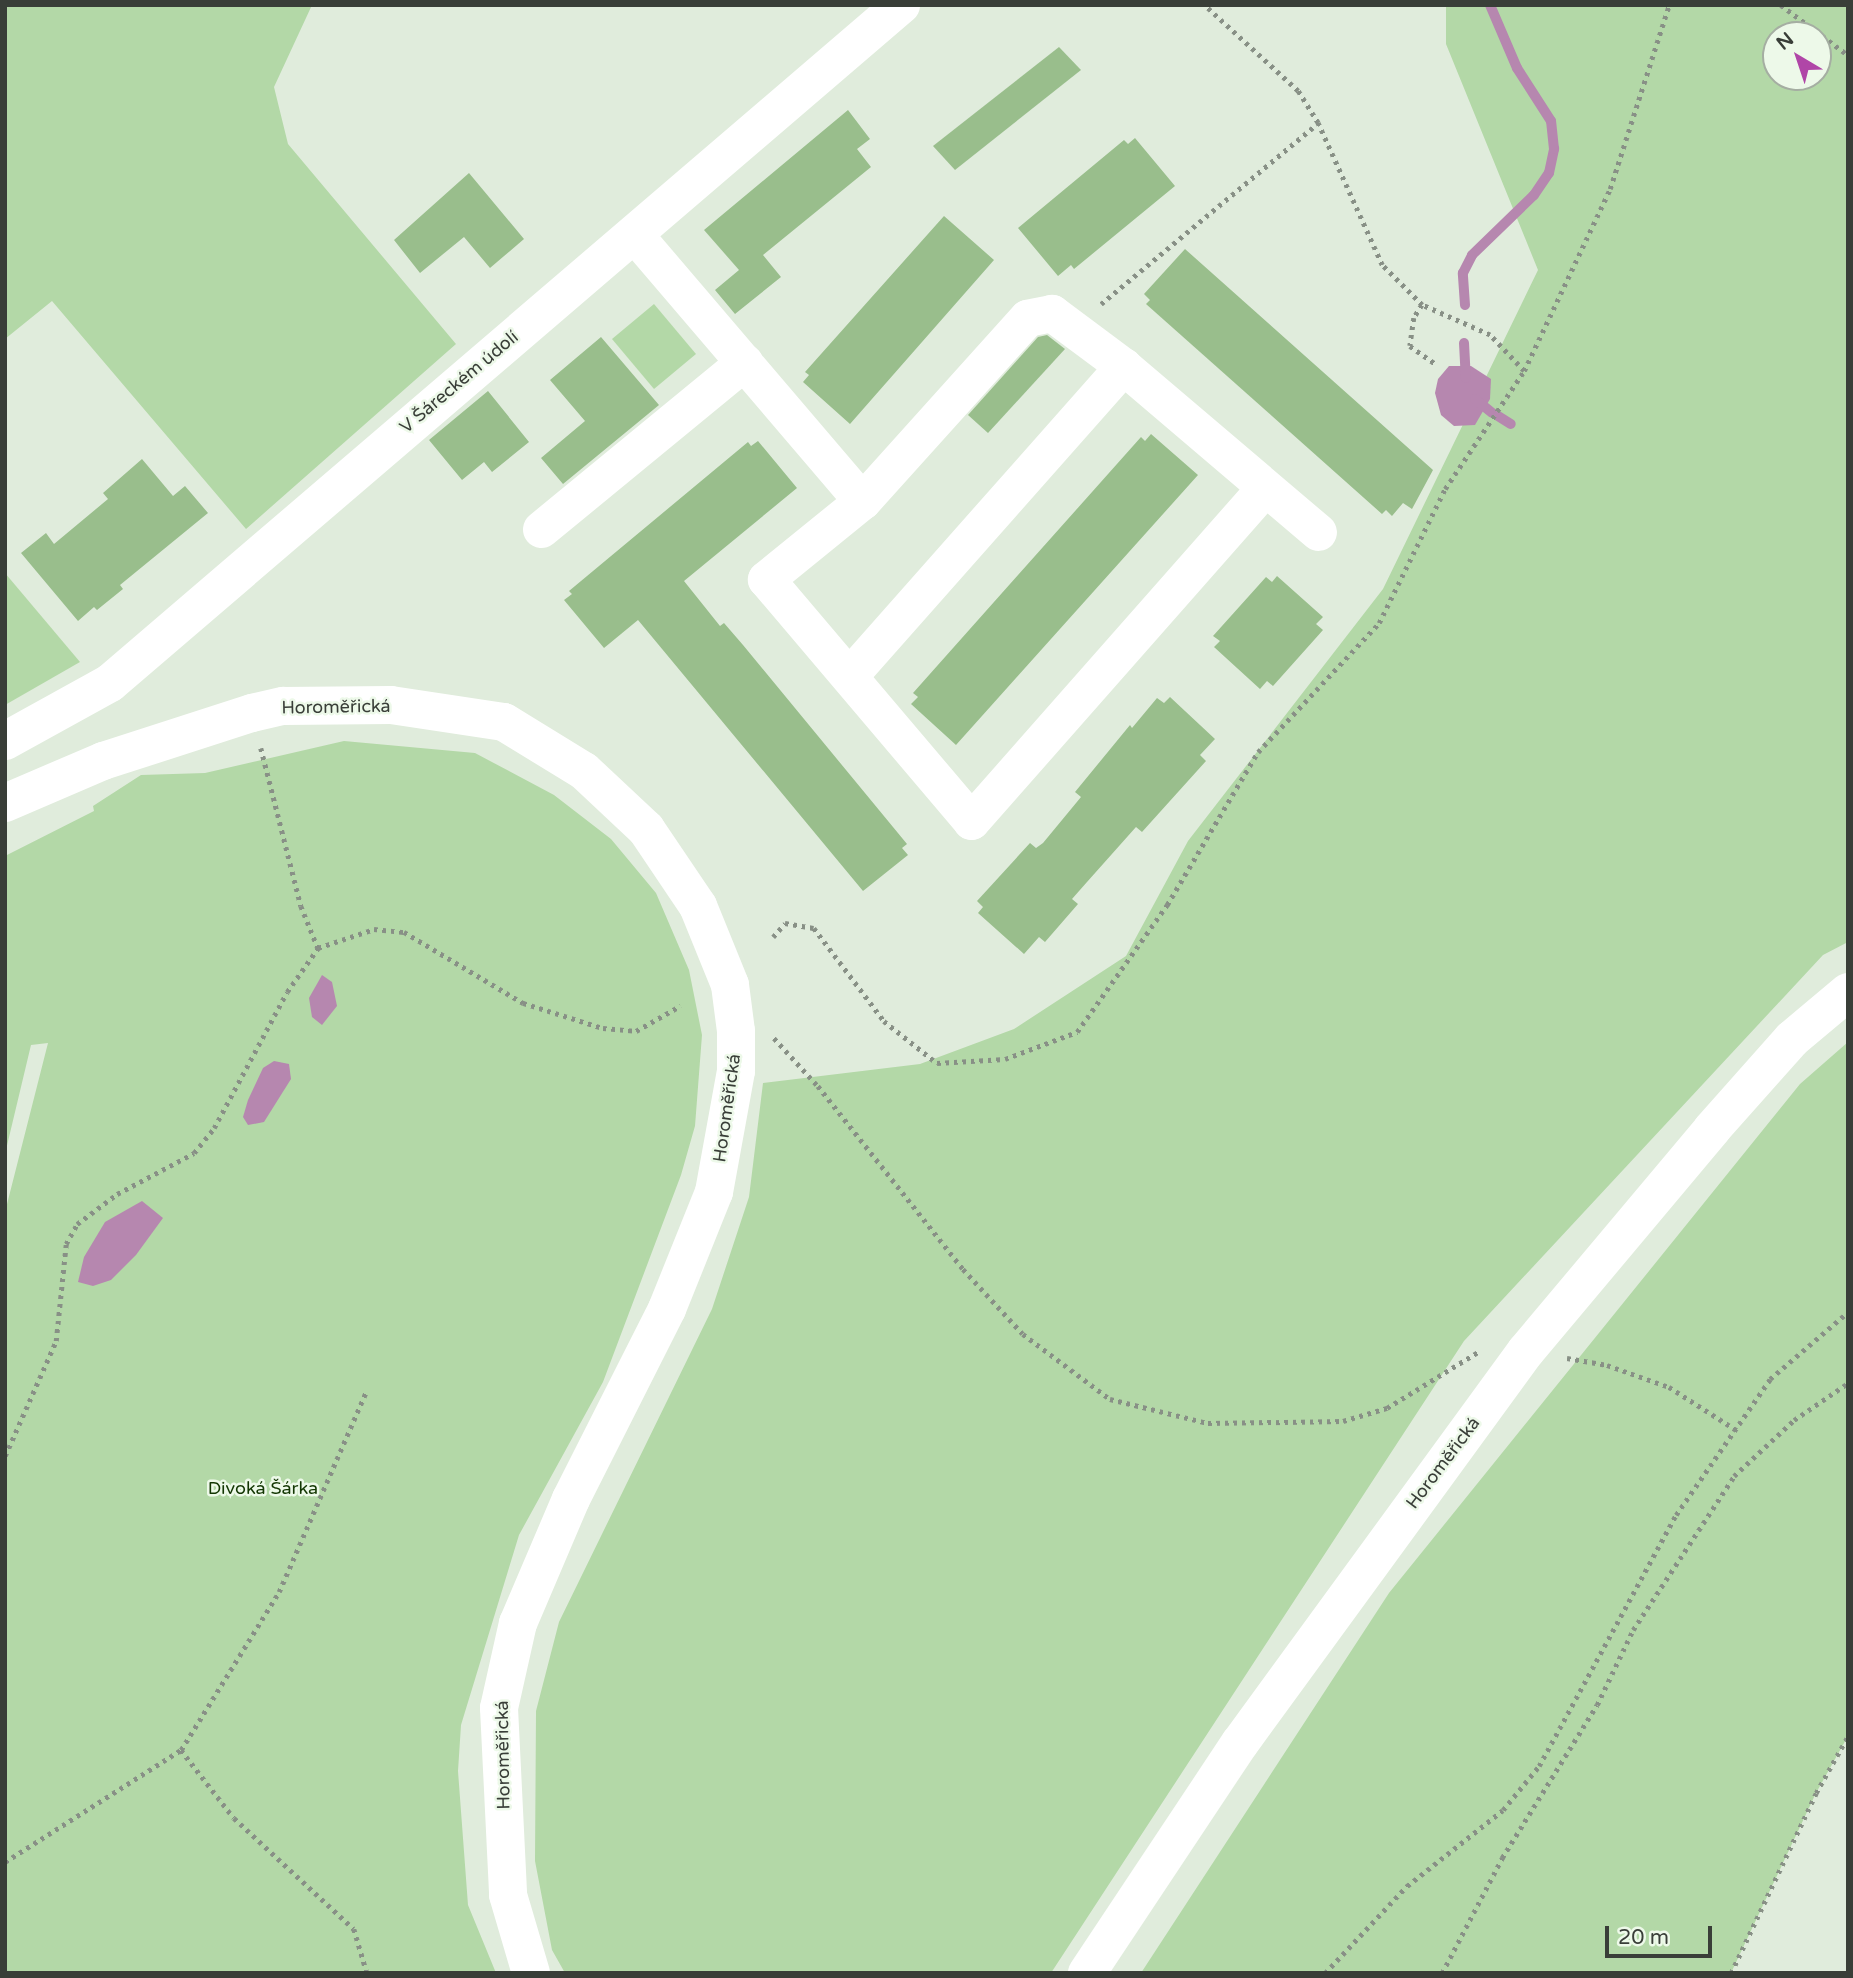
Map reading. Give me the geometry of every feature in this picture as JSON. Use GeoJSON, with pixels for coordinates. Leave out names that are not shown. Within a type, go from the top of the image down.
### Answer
{"type":"FeatureCollection","features":[{"type":"Feature","properties":{"kind":"main road","name":"V Šáreckém údolí"},"geometry":{"type":"LineString","coordinates":[[5,741],[110,683],[901,5]]}},
{"type":"Feature","properties":{"kind":"main road","name":"Horoměřická"},"geometry":{"type":"LineString","coordinates":[[5,803],[103,761],[252,713],[283,706],[391,705],[504,722],[584,771],[646,829],[698,906],[730,985],[736,1031],[736,1071],[714,1192],[667,1309],[571,1499],[508,1658],[499,1709],[508,1895],[531,1973]]}},
{"type":"Feature","properties":{"kind":"main road","name":"Horoměřická"},"geometry":{"type":"LineString","coordinates":[[1087,1973],[1240,1743],[1526,1351],[1774,1059],[1848,992]]}},
{"type":"Feature","properties":{"kind":"street"},"geometry":{"type":"LineString","coordinates":[[634,234],[862,500]]}},
{"type":"Feature","properties":{"kind":"street"},"geometry":{"type":"LineString","coordinates":[[1264,489],[971,821],[766,579],[862,500],[1027,318],[1052,313],[1123,366],[1264,489],[1318,532]]}},
{"type":"Feature","properties":{"kind":"street"},"geometry":{"type":"LineString","coordinates":[[541,529],[744,362]]}},
{"type":"Feature","properties":{"kind":"street"},"geometry":{"type":"LineString","coordinates":[[849,676],[1123,366]]}},
{"type":"Feature","properties":{"kind":"path"},"geometry":{"type":"LineString","coordinates":[[1204,5],[1298,91],[1318,123],[1382,265],[1422,305],[1490,335],[1524,371]]}},
{"type":"Feature","properties":{"kind":"path"},"geometry":{"type":"LineString","coordinates":[[773,937],[785,923],[814,928],[884,1021],[937,1063],[1005,1059],[1077,1032],[1167,905],[1258,752],[1379,623],[1445,489],[1524,371],[1610,189],[1669,5]]}},
{"type":"Feature","properties":{"kind":"path"},"geometry":{"type":"LineString","coordinates":[[1781,5],[1848,55]]}},
{"type":"Feature","properties":{"kind":"path"},"geometry":{"type":"LineString","coordinates":[[1073,327],[1318,123]]}},
{"type":"Feature","properties":{"kind":"path"},"geometry":{"type":"LineString","coordinates":[[1422,305],[1414,318],[1410,346],[1437,365]]}},
{"type":"Feature","properties":{"kind":"path"},"geometry":{"type":"LineString","coordinates":[[252,713],[301,906],[318,948]]}},
{"type":"Feature","properties":{"kind":"path"},"geometry":{"type":"LineString","coordinates":[[5,1456],[56,1341],[66,1244],[77,1224],[106,1201],[194,1153],[214,1128],[287,992],[318,948],[374,929],[404,932],[523,1003],[603,1028],[636,1031],[680,1006]]}},
{"type":"Feature","properties":{"kind":"path"},"geometry":{"type":"LineString","coordinates":[[736,1031],[771,1035],[818,1086],[963,1269],[1023,1334],[1110,1399],[1208,1423],[1343,1421],[1387,1408],[1492,1344],[1607,1365],[1669,1387],[1738,1431]]}},
{"type":"Feature","properties":{"kind":"path"},"geometry":{"type":"LineString","coordinates":[[1325,1973],[1407,1886],[1503,1810],[1539,1766],[1676,1515],[1738,1431],[1769,1379],[1848,1312]]}},
{"type":"Feature","properties":{"kind":"path"},"geometry":{"type":"LineString","coordinates":[[1442,1973],[1502,1858],[1597,1705],[1633,1630],[1734,1476],[1794,1420],[1848,1383]]}},
{"type":"Feature","properties":{"kind":"path"},"geometry":{"type":"LineString","coordinates":[[5,1862],[180,1750],[279,1592],[366,1392]]}},
{"type":"Feature","properties":{"kind":"path"},"geometry":{"type":"LineString","coordinates":[[1731,1973],[1816,1793],[1848,1736]]}},
{"type":"Feature","properties":{"kind":"path"},"geometry":{"type":"LineString","coordinates":[[180,1750],[233,1818],[354,1929],[367,1973]]}},
{"type":"Feature","properties":{"kind":"green space"},"geometry":{"type":"Polygon","coordinates":[[[5,5],[312,5],[274,87],[288,144],[456,344],[246,529],[52,301],[5,339],[5,5]]]}},
{"type":"Feature","properties":{"kind":"green space"},"geometry":{"type":"Polygon","coordinates":[[[1446,5],[1848,5],[1848,942],[1823,955],[1464,1341],[1051,1973],[565,1973],[552,1950],[535,1861],[536,1711],[559,1622],[712,1309],[749,1197],[763,1083],[920,1064],[1014,1029],[1126,956],[1188,841],[1383,589],[1538,270],[1446,44],[1446,5]]]}},
{"type":"Feature","properties":{"kind":"green space"},"geometry":{"type":"Polygon","coordinates":[[[654,304],[696,354],[654,389],[612,339],[654,304]]]}},
{"type":"Feature","properties":{"kind":"green space"},"geometry":{"type":"Polygon","coordinates":[[[5,573],[80,662],[5,705],[5,573]]]}},
{"type":"Feature","properties":{"kind":"green space","name":"Divoká Šárka"},"geometry":{"type":"Polygon","coordinates":[[[344,741],[475,753],[554,795],[611,839],[656,893],[689,970],[702,1035],[695,1126],[681,1175],[603,1382],[519,1535],[461,1725],[458,1771],[468,1905],[496,1973],[5,1973],[5,1212],[48,1043],[31,1045],[5,1154],[5,856],[94,811],[93,806],[141,775],[205,773],[344,741]]]}},
{"type":"Feature","properties":{"kind":"green space"},"geometry":{"type":"Polygon","coordinates":[[[1848,1042],[1848,1736],[1816,1793],[1731,1973],[1141,1973],[1389,1593],[1800,1084],[1848,1042]]]}},
{"type":"Feature","properties":{"kind":"shaded area"},"geometry":{"type":"Polygon","coordinates":[[[1449,366],[1471,366],[1491,379],[1490,399],[1475,425],[1454,426],[1441,415],[1435,393],[1438,379],[1449,366]]]}},
{"type":"Feature","properties":{"kind":"shaded area"},"geometry":{"type":"Polygon","coordinates":[[[322,975],[332,982],[337,1006],[322,1025],[312,1017],[309,998],[322,975]]]}},
{"type":"Feature","properties":{"kind":"shaded area"},"geometry":{"type":"Polygon","coordinates":[[[274,1061],[289,1064],[291,1079],[264,1122],[248,1125],[243,1117],[248,1100],[263,1068],[274,1061]]]}},
{"type":"Feature","properties":{"kind":"shaded area"},"geometry":{"type":"Polygon","coordinates":[[[142,1201],[163,1218],[136,1255],[111,1280],[93,1286],[78,1282],[84,1257],[105,1222],[142,1201]]]}},
{"type":"Feature","properties":{"kind":"building"},"geometry":{"type":"Polygon","coordinates":[[[1059,47],[1081,70],[955,170],[933,146],[1059,47]]]}},
{"type":"Feature","properties":{"kind":"building"},"geometry":{"type":"Polygon","coordinates":[[[848,110],[870,139],[857,149],[871,167],[763,255],[781,277],[735,314],[715,290],[739,270],[704,230],[848,110]]]}},
{"type":"Feature","properties":{"kind":"building"},"geometry":{"type":"Polygon","coordinates":[[[1135,138],[1175,186],[1074,269],[1071,265],[1058,276],[1018,228],[1124,140],[1128,144],[1135,138]]]}},
{"type":"Feature","properties":{"kind":"building"},"geometry":{"type":"Polygon","coordinates":[[[469,173],[524,239],[490,268],[464,237],[420,273],[394,240],[469,173]]]}},
{"type":"Feature","properties":{"kind":"building"},"geometry":{"type":"Polygon","coordinates":[[[944,216],[994,260],[850,424],[803,382],[809,375],[805,372],[944,216]]]}},
{"type":"Feature","properties":{"kind":"building"},"geometry":{"type":"Polygon","coordinates":[[[1185,249],[1433,470],[1412,509],[1403,503],[1392,516],[1386,510],[1382,514],[1146,304],[1150,300],[1144,294],[1185,249]]]}},
{"type":"Feature","properties":{"kind":"building"},"geometry":{"type":"Polygon","coordinates":[[[1047,335],[1065,349],[988,433],[968,415],[1038,337],[1047,335]]]}},
{"type":"Feature","properties":{"kind":"building"},"geometry":{"type":"Polygon","coordinates":[[[601,337],[659,405],[563,484],[541,458],[585,421],[550,380],[601,337]]]}},
{"type":"Feature","properties":{"kind":"building"},"geometry":{"type":"Polygon","coordinates":[[[488,391],[529,442],[492,472],[484,462],[462,480],[429,440],[488,391]]]}},
{"type":"Feature","properties":{"kind":"building"},"geometry":{"type":"Polygon","coordinates":[[[1151,434],[1198,475],[956,745],[911,704],[918,697],[913,693],[1141,437],[1145,441],[1151,434]]]}},
{"type":"Feature","properties":{"kind":"building"},"geometry":{"type":"Polygon","coordinates":[[[758,441],[797,488],[684,581],[720,626],[724,623],[743,645],[907,844],[902,848],[908,855],[863,891],[638,620],[604,648],[564,600],[572,594],[569,591],[748,442],[751,446],[758,441]]]}},
{"type":"Feature","properties":{"kind":"building"},"geometry":{"type":"Polygon","coordinates":[[[142,459],[173,496],[185,486],[208,513],[120,585],[123,589],[97,610],[94,607],[78,621],[21,553],[46,533],[54,544],[108,499],[103,493],[142,459]]]}},
{"type":"Feature","properties":{"kind":"building"},"geometry":{"type":"Polygon","coordinates":[[[1277,576],[1323,617],[1316,624],[1323,630],[1273,686],[1267,681],[1260,689],[1214,647],[1220,641],[1213,636],[1266,577],[1272,582],[1277,576]]]}},
{"type":"Feature","properties":{"kind":"building"},"geometry":{"type":"Polygon","coordinates":[[[1170,697],[1215,739],[1200,755],[1206,761],[1142,832],[1136,827],[1087,882],[1072,899],[1078,904],[1045,942],[1039,937],[1024,954],[978,913],[983,907],[977,901],[1030,843],[1036,848],[1043,843],[1081,797],[1075,792],[1130,725],[1132,728],[1157,698],[1164,703],[1170,697]]]}},
{"type":"Feature","properties":{"kind":"waterway"},"geometry":{"type":"LineString","coordinates":[[1465,305],[1463,273],[1472,255],[1534,195],[1549,173],[1554,149],[1551,121],[1517,68],[1490,5]]}},
{"type":"Feature","properties":{"kind":"waterway"},"geometry":{"type":"LineString","coordinates":[[1464,343],[1466,378]]}},
{"type":"Feature","properties":{"kind":"waterway"},"geometry":{"type":"LineString","coordinates":[[1475,399],[1492,413]]}},
{"type":"Feature","properties":{"kind":"waterway"},"geometry":{"type":"LineString","coordinates":[[1498,416],[1511,424]]}}]}
